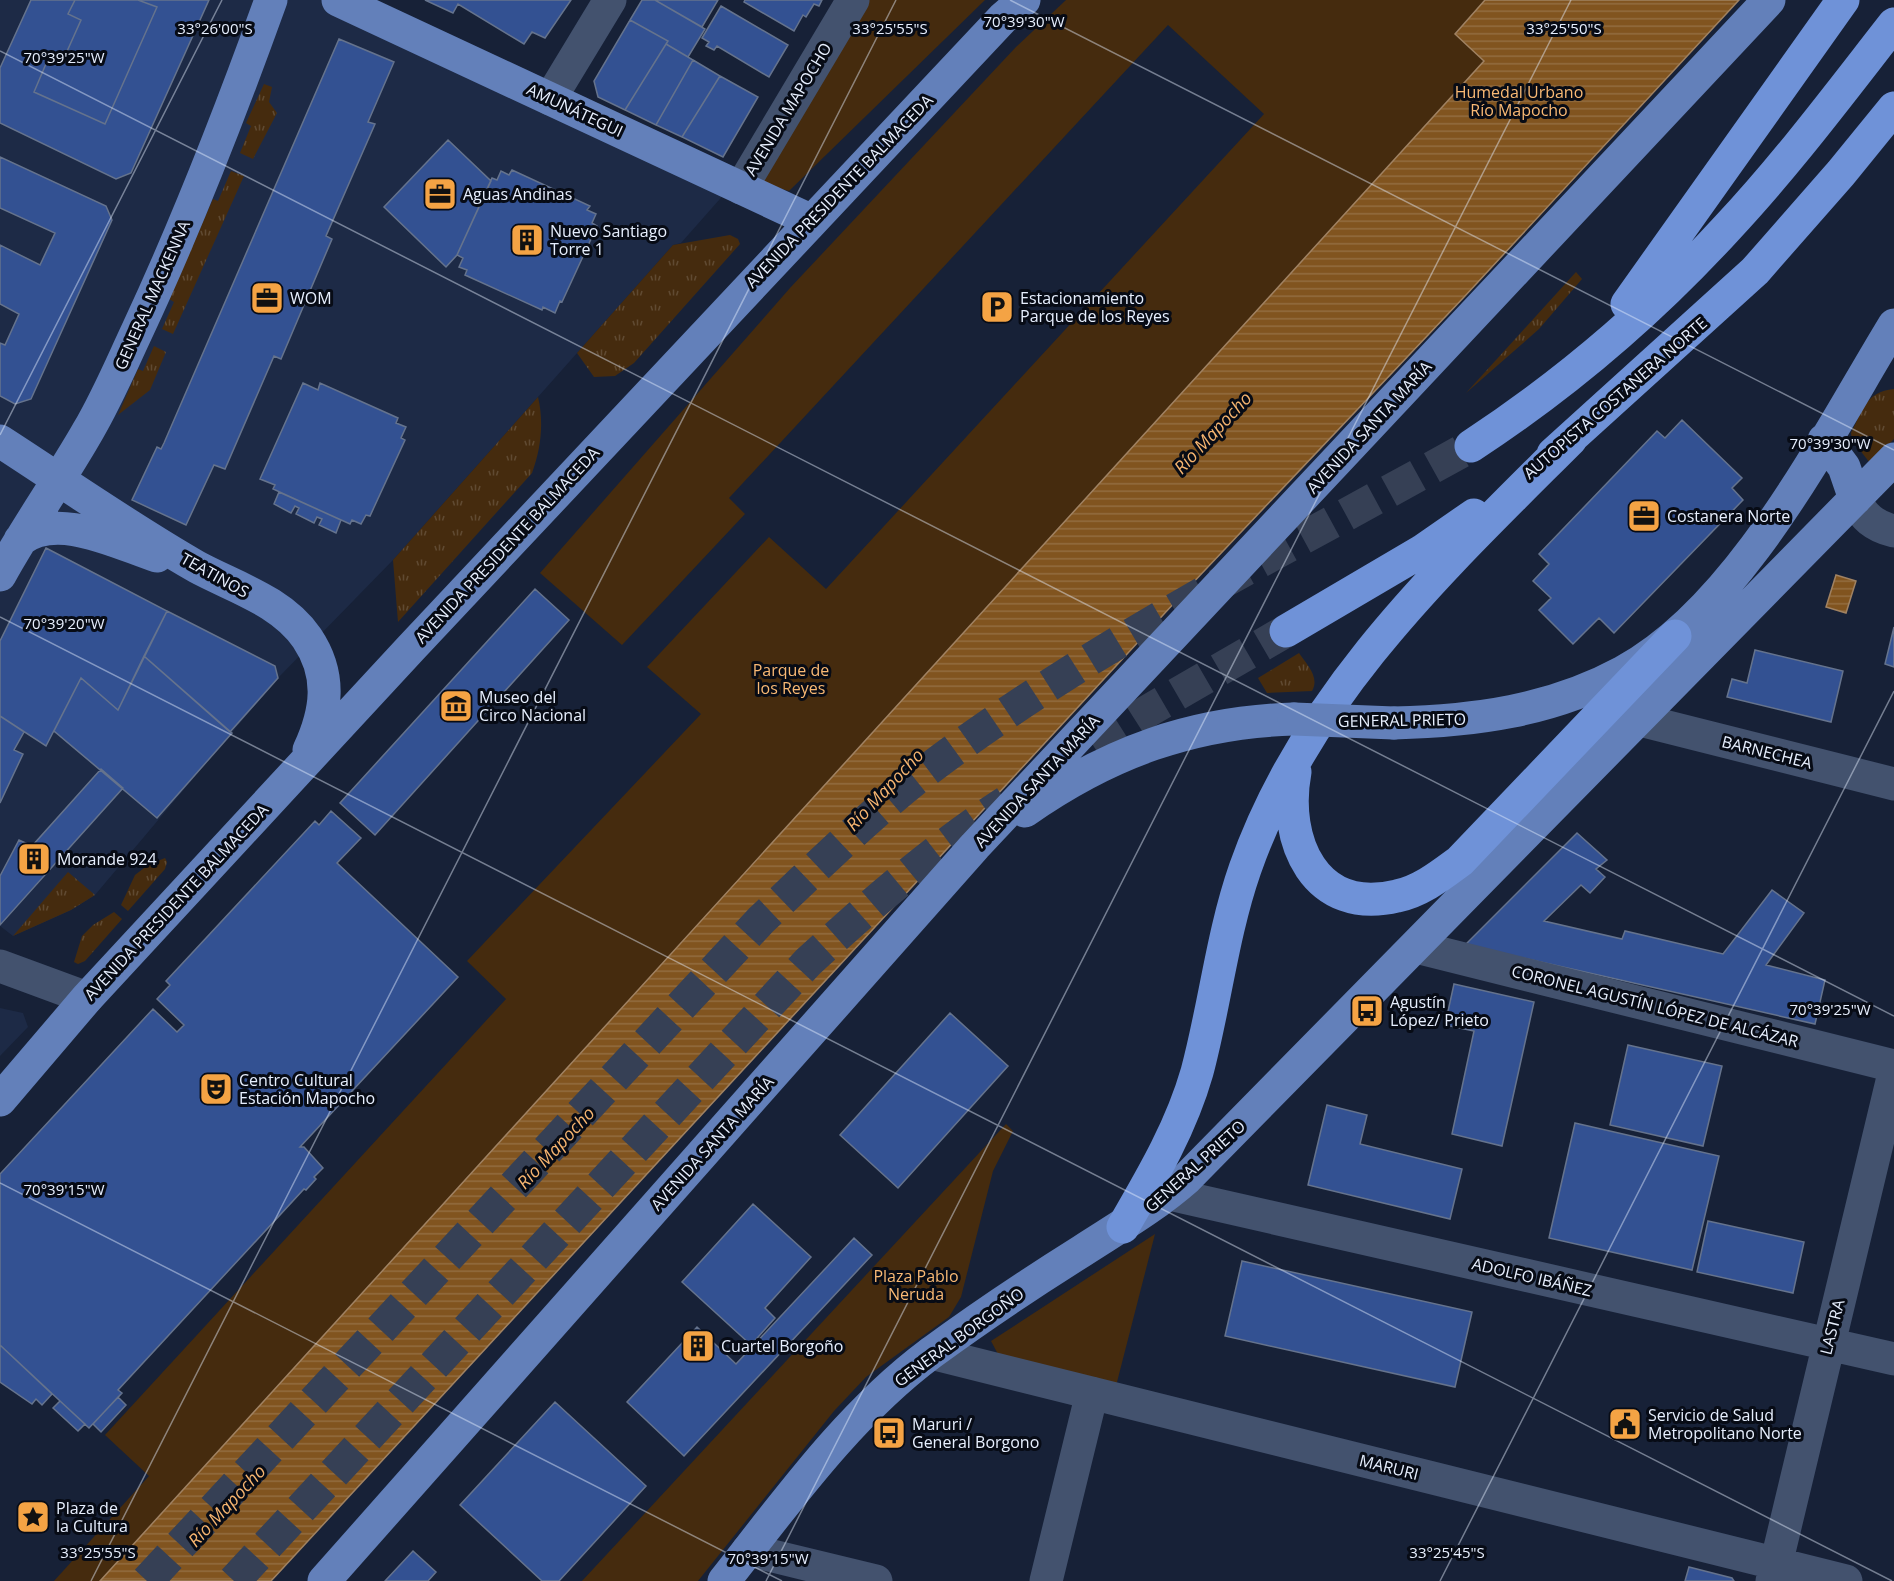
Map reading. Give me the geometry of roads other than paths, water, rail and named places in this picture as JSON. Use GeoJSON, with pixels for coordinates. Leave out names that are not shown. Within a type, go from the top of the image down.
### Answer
{"type":"FeatureCollection","features":[{"type":"Feature","properties":{"kind":"highway"},"geometry":{"type":"LineString","coordinates":[[1564,378],[1658,263],[1844,0]]}},
{"type":"Feature","properties":{"kind":"highway"},"geometry":{"type":"LineString","coordinates":[[1471,446],[1522,412],[1642,312],[1726,229],[1821,117],[1894,24]]}},
{"type":"Feature","properties":{"kind":"highway","name":"AUTOPISTA COSTANERA NORTE"},"geometry":{"type":"LineString","coordinates":[[1286,631],[1422,551],[1513,487],[1571,439],[1722,303],[1801,219],[1894,108]]}},
{"type":"Feature","properties":{"kind":"highway"},"geometry":{"type":"LineString","coordinates":[[1801,219],[1894,142]]}},
{"type":"Feature","properties":{"kind":"highway"},"geometry":{"type":"LineString","coordinates":[[1123,1227],[1172,1140],[1186,1107],[1197,1072],[1239,888],[1264,821],[1299,753],[1345,684],[1398,618],[1462,548],[1571,439]]}},
{"type":"Feature","properties":{"kind":"highway"},"geometry":{"type":"LineString","coordinates":[[1299,753],[1294,776],[1292,819],[1295,839],[1306,863],[1326,883],[1351,895],[1383,899],[1399,896],[1438,877],[1460,861],[1675,636]]}},
{"type":"Feature","properties":{"kind":"main road","name":"GENERAL MACKENNA"},"geometry":{"type":"LineString","coordinates":[[0,575],[88,431],[166,268],[241,83],[271,0]]}},
{"type":"Feature","properties":{"kind":"main road","name":"AMUNÁTEGUI"},"geometry":{"type":"LineString","coordinates":[[338,0],[812,220]]}},
{"type":"Feature","properties":{"kind":"main road","name":"AVENIDA PRESIDENTE BALMACEDA"},"geometry":{"type":"LineString","coordinates":[[0,1100],[87,998],[298,770],[812,220],[1024,0]]}},
{"type":"Feature","properties":{"kind":"main road","name":"AVENIDA SANTA MARÍA"},"geometry":{"type":"LineString","coordinates":[[324,1581],[975,846],[1769,0]]}},
{"type":"Feature","properties":{"kind":"main road","name":"GENERAL PRIETO"},"geometry":{"type":"LineString","coordinates":[[975,846],[1048,796],[1088,772],[1146,745],[1228,723],[1294,719],[1394,723],[1479,719],[1510,714],[1559,699],[1622,673],[1675,636],[1740,565],[1783,506],[1894,325]]}},
{"type":"Feature","properties":{"kind":"main road"},"geometry":{"type":"LineString","coordinates":[[1824,440],[1844,467],[1855,498]]}},
{"type":"Feature","properties":{"kind":"main road","name":"TEATINOS"},"geometry":{"type":"LineString","coordinates":[[0,441],[196,566],[283,612],[296,624],[314,649],[325,686],[324,708],[319,729],[298,770]]}},
{"type":"Feature","properties":{"kind":"main road","name":"GENERAL PRIETO"},"geometry":{"type":"LineString","coordinates":[[1123,1227],[1169,1194],[1226,1140],[1894,459]]}},
{"type":"Feature","properties":{"kind":"main road"},"geometry":{"type":"LineString","coordinates":[[20,540],[36,529],[58,526],[196,566]]}},
{"type":"Feature","properties":{"kind":"main road","name":"GENERAL BORGOÑO"},"geometry":{"type":"LineString","coordinates":[[724,1581],[870,1406],[931,1353],[1056,1267],[1123,1227]]}},
{"type":"Feature","properties":{"kind":"street"},"geometry":{"type":"LineString","coordinates":[[550,99],[610,0]]}},
{"type":"Feature","properties":{"kind":"street","name":"AVENIDA MAPOCHO"},"geometry":{"type":"LineString","coordinates":[[741,188],[853,0]]}},
{"type":"Feature","properties":{"kind":"street"},"geometry":{"type":"LineString","coordinates":[[1855,498],[1864,516],[1872,523],[1894,531]]}},
{"type":"Feature","properties":{"kind":"street","name":"BARNECHEA"},"geometry":{"type":"LineString","coordinates":[[1640,720],[1894,784]]}},
{"type":"Feature","properties":{"kind":"street","name":"CORONEL AGUSTÍN LÓPEZ DE ALCÁZAR"},"geometry":{"type":"LineString","coordinates":[[1416,947],[1894,1066]]}},
{"type":"Feature","properties":{"kind":"street"},"geometry":{"type":"LineString","coordinates":[[0,966],[87,998]]}},
{"type":"Feature","properties":{"kind":"street","name":"LASTRA"},"geometry":{"type":"LineString","coordinates":[[1774,1572],[1894,1073]]}},
{"type":"Feature","properties":{"kind":"street","name":"ADOLFO IBÁÑEZ"},"geometry":{"type":"LineString","coordinates":[[1169,1194],[1894,1359]]}},
{"type":"Feature","properties":{"kind":"street","name":"MARURI"},"geometry":{"type":"LineString","coordinates":[[931,1353],[1774,1572],[1846,1581]]}},
{"type":"Feature","properties":{"kind":"street"},"geometry":{"type":"LineString","coordinates":[[1046,1581],[1092,1393]]}},
{"type":"Feature","properties":{"kind":"street"},"geometry":{"type":"LineString","coordinates":[[748,1550],[876,1581]]}},
{"type":"Feature","properties":{"kind":"water","name":"Humedal Urbano Río Mapocho"},"geometry":{"type":"Polygon","coordinates":[[[1485,0],[1739,0],[1465,296],[1188,588],[271,1581],[100,1581],[1484,61],[1455,34],[1485,0]]]}},
{"type":"Feature","properties":{"kind":"water"},"geometry":{"type":"Polygon","coordinates":[[[1836,575],[1856,581],[1846,613],[1826,607],[1836,575]]]}},
{"type":"Feature","properties":{"kind":"tunnel"},"geometry":{"type":"LineString","coordinates":[[147,1581],[761,920],[883,806],[926,771],[990,725],[1124,639],[1262,560],[1471,446]]}},
{"type":"Feature","properties":{"kind":"tunnel"},"geometry":{"type":"LineString","coordinates":[[1052,772],[1148,711],[1286,631]]}},
{"type":"Feature","properties":{"kind":"tunnel"},"geometry":{"type":"LineString","coordinates":[[234,1581],[808,962],[904,878],[954,838],[1006,802]]}},
{"type":"Feature","properties":{"kind":"place","name":"Aguas Andinas"},"geometry":{"type":"Point","coordinates":[440,194]}},
{"type":"Feature","properties":{"kind":"place","name":"Nuevo Santiago Torre 1"},"geometry":{"type":"Point","coordinates":[527,240]}},
{"type":"Feature","properties":{"kind":"place","name":"WOM"},"geometry":{"type":"Point","coordinates":[267,298]}},
{"type":"Feature","properties":{"kind":"place","name":"Estacionamiento Parque de los Reyes"},"geometry":{"type":"Point","coordinates":[997,307]}},
{"type":"Feature","properties":{"kind":"place","name":"Costanera Norte"},"geometry":{"type":"Point","coordinates":[1644,516]}},
{"type":"Feature","properties":{"kind":"place","name":"Museo del Circo Nacional"},"geometry":{"type":"Point","coordinates":[456,706]}},
{"type":"Feature","properties":{"kind":"place","name":"Morande 924"},"geometry":{"type":"Point","coordinates":[34,859]}},
{"type":"Feature","properties":{"kind":"place","name":"Agustín López/ Prieto"},"geometry":{"type":"Point","coordinates":[1367,1011]}},
{"type":"Feature","properties":{"kind":"place","name":"Centro Cultural Estación Mapocho"},"geometry":{"type":"Point","coordinates":[216,1089]}},
{"type":"Feature","properties":{"kind":"place","name":"Cuartel Borgoño"},"geometry":{"type":"Point","coordinates":[698,1346]}},
{"type":"Feature","properties":{"kind":"place","name":"Servicio de Salud Metropolitano Norte"},"geometry":{"type":"Point","coordinates":[1625,1424]}},
{"type":"Feature","properties":{"kind":"place","name":"Maruri / General Borgono"},"geometry":{"type":"Point","coordinates":[889,1433]}},
{"type":"Feature","properties":{"kind":"place","name":"Plaza de la Cultura"},"geometry":{"type":"Point","coordinates":[33,1517]}},
{"type":"Feature","properties":{"kind":"water label","name":"Río Mapocho"},"geometry":{"type":"Point","coordinates":[1213,433]}},
{"type":"Feature","properties":{"kind":"water label","name":"Río Mapocho"},"geometry":{"type":"Point","coordinates":[885,790]}},
{"type":"Feature","properties":{"kind":"water label","name":"Río Mapocho"},"geometry":{"type":"Point","coordinates":[556,1148]}},
{"type":"Feature","properties":{"kind":"water label","name":"Río Mapocho"},"geometry":{"type":"Point","coordinates":[227,1506]}},
{"type":"Feature","properties":{"kind":"park label","name":"Parque de los Reyes"},"geometry":{"type":"Point","coordinates":[791,679]}},
{"type":"Feature","properties":{"kind":"park label","name":"Plaza Pablo Neruda"},"geometry":{"type":"Point","coordinates":[916,1285]}}]}
